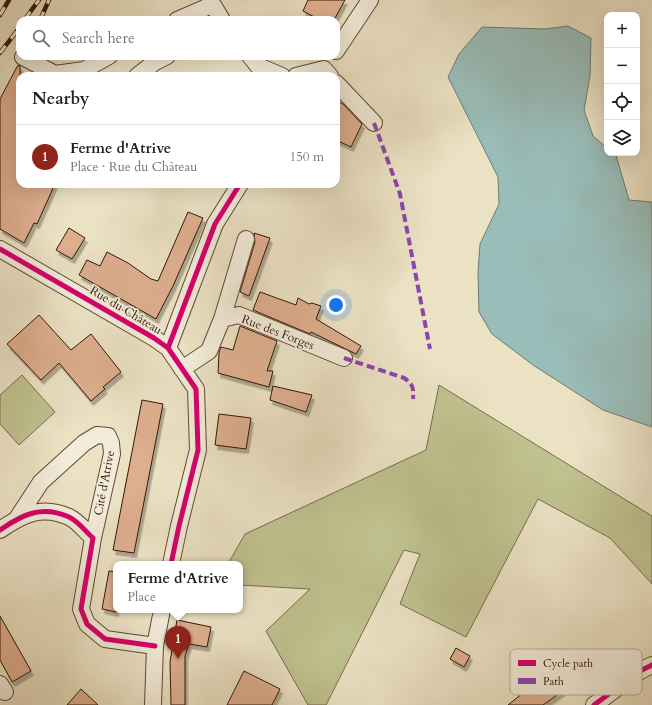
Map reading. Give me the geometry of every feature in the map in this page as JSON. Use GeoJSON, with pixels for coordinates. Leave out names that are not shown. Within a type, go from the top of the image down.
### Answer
{"type":"FeatureCollection","features":[{"type":"Feature","properties":{"kind":"street"},"geometry":{"type":"LineString","coordinates":[[340,45],[370,0]]}},
{"type":"Feature","properties":{"kind":"street"},"geometry":{"type":"LineString","coordinates":[[185,16],[211,2],[220,16]]}},
{"type":"Feature","properties":{"kind":"street"},"geometry":{"type":"LineString","coordinates":[[29,60],[51,72]]}},
{"type":"Feature","properties":{"kind":"street"},"geometry":{"type":"LineString","coordinates":[[70,72],[84,70],[102,60]]}},
{"type":"Feature","properties":{"kind":"street"},"geometry":{"type":"LineString","coordinates":[[142,72],[159,60]]}},
{"type":"Feature","properties":{"kind":"street"},"geometry":{"type":"LineString","coordinates":[[253,60],[258,66],[272,72]]}},
{"type":"Feature","properties":{"kind":"street"},"geometry":{"type":"LineString","coordinates":[[325,72],[330,60]]}},
{"type":"Feature","properties":{"kind":"street"},"geometry":{"type":"LineString","coordinates":[[340,87],[374,123]]}},
{"type":"Feature","properties":{"kind":"street"},"geometry":{"type":"LineString","coordinates":[[168,348],[215,224],[238,188]]}},
{"type":"Feature","properties":{"kind":"street"},"geometry":{"type":"LineString","coordinates":[[182,369],[209,351],[222,319],[246,239]]}},
{"type":"Feature","properties":{"kind":"street","name":"Rue du Château"},"geometry":{"type":"LineString","coordinates":[[0,249],[72,289],[154,338],[168,348],[196,389],[198,450],[172,561]]}},
{"type":"Feature","properties":{"kind":"street","name":"Rue des Forges"},"geometry":{"type":"LineString","coordinates":[[222,319],[239,315],[344,358]]}},
{"type":"Feature","properties":{"kind":"street","name":"Cité d'Atrive"},"geometry":{"type":"LineString","coordinates":[[18,518],[41,482],[84,443],[97,435],[108,436],[111,443],[112,454],[93,538],[81,609],[87,624],[105,639],[155,646]]}},
{"type":"Feature","properties":{"kind":"street","name":"Cité d'Atrive"},"geometry":{"type":"LineString","coordinates":[[0,530],[18,518],[41,510],[70,518],[93,538]]}},
{"type":"Feature","properties":{"kind":"street"},"geometry":{"type":"LineString","coordinates":[[152,705],[155,646],[161,613]]}},
{"type":"Feature","properties":{"kind":"street"},"geometry":{"type":"LineString","coordinates":[[594,705],[610,695]]}},
{"type":"Feature","properties":{"kind":"green space"},"geometry":{"type":"Polygon","coordinates":[[[22,375],[55,412],[19,445],[0,424],[0,395],[22,375]]]}},
{"type":"Feature","properties":{"kind":"green space"},"geometry":{"type":"Polygon","coordinates":[[[439,385],[652,516],[652,584],[610,538],[538,499],[466,637],[400,604],[420,554],[404,550],[326,705],[308,705],[266,631],[310,589],[243,585],[243,561],[230,561],[245,534],[426,450],[439,385]]]}},
{"type":"Feature","properties":{"kind":"water"},"geometry":{"type":"Polygon","coordinates":[[[568,26],[591,38],[590,76],[584,110],[593,136],[604,145],[604,156],[616,156],[629,200],[652,202],[652,427],[603,410],[533,365],[492,334],[479,312],[478,272],[480,244],[499,204],[498,177],[448,77],[459,54],[482,27],[545,29],[568,26]]]}},
{"type":"Feature","properties":{"kind":"building"},"geometry":{"type":"Polygon","coordinates":[[[308,0],[345,0],[336,16],[312,16],[303,11],[308,0]]]}},
{"type":"Feature","properties":{"kind":"building"},"geometry":{"type":"Polygon","coordinates":[[[18,65],[20,66],[20,72],[16,72],[16,188],[53,188],[37,224],[34,223],[24,243],[0,229],[0,99],[18,65]]]}},
{"type":"Feature","properties":{"kind":"building"},"geometry":{"type":"Polygon","coordinates":[[[340,103],[362,124],[351,147],[340,142],[340,103]]]}},
{"type":"Feature","properties":{"kind":"building"},"geometry":{"type":"Polygon","coordinates":[[[188,212],[203,218],[173,286],[156,319],[79,275],[87,260],[100,266],[107,252],[128,263],[151,279],[158,281],[188,212]]]}},
{"type":"Feature","properties":{"kind":"building"},"geometry":{"type":"Polygon","coordinates":[[[69,228],[85,238],[72,259],[56,250],[69,228]]]}},
{"type":"Feature","properties":{"kind":"building"},"geometry":{"type":"Polygon","coordinates":[[[254,233],[270,238],[249,296],[240,292],[255,242],[254,233]]]}},
{"type":"Feature","properties":{"kind":"building"},"geometry":{"type":"Polygon","coordinates":[[[260,292],[296,305],[298,298],[309,304],[312,303],[321,306],[316,319],[361,346],[356,354],[311,332],[310,334],[253,310],[260,292]]]}},
{"type":"Feature","properties":{"kind":"building"},"geometry":{"type":"Polygon","coordinates":[[[39,315],[71,350],[91,334],[121,372],[103,387],[105,389],[91,401],[59,363],[41,380],[7,344],[39,315]]]}},
{"type":"Feature","properties":{"kind":"building"},"geometry":{"type":"Polygon","coordinates":[[[240,326],[277,341],[267,371],[273,371],[269,387],[218,373],[219,353],[221,347],[233,350],[240,326]]]}},
{"type":"Feature","properties":{"kind":"building"},"geometry":{"type":"Polygon","coordinates":[[[273,386],[312,395],[306,412],[270,400],[273,386]]]}},
{"type":"Feature","properties":{"kind":"building"},"geometry":{"type":"Polygon","coordinates":[[[142,400],[163,404],[134,553],[113,550],[142,400]]]}},
{"type":"Feature","properties":{"kind":"building"},"geometry":{"type":"Polygon","coordinates":[[[219,414],[251,418],[246,449],[215,445],[219,414]]]}},
{"type":"Feature","properties":{"kind":"building"},"geometry":{"type":"Polygon","coordinates":[[[109,571],[113,572],[113,611],[102,609],[109,571]]]}},
{"type":"Feature","properties":{"kind":"building"},"geometry":{"type":"Polygon","coordinates":[[[0,616],[31,671],[12,682],[0,660],[0,616]]]}},
{"type":"Feature","properties":{"kind":"building"},"geometry":{"type":"Polygon","coordinates":[[[177,620],[211,627],[207,647],[189,644],[185,656],[185,705],[171,705],[170,662],[177,620]]]}},
{"type":"Feature","properties":{"kind":"building"},"geometry":{"type":"Polygon","coordinates":[[[456,648],[470,656],[464,667],[450,659],[456,648]]]}},
{"type":"Feature","properties":{"kind":"building"},"geometry":{"type":"Polygon","coordinates":[[[244,671],[280,689],[272,705],[227,705],[244,671]]]}},
{"type":"Feature","properties":{"kind":"building"},"geometry":{"type":"Polygon","coordinates":[[[81,689],[98,705],[67,705],[81,689]]]}},
{"type":"Feature","properties":{"kind":"building"},"geometry":{"type":"Polygon","coordinates":[[[520,695],[557,695],[543,705],[508,705],[520,695]]]}},
{"type":"Feature","properties":{"kind":"railway"},"geometry":{"type":"LineString","coordinates":[[0,15],[9,0]]}},
{"type":"Feature","properties":{"kind":"railway"},"geometry":{"type":"LineString","coordinates":[[27,16],[39,0]]}},
{"type":"Feature","properties":{"kind":"railway"},"geometry":{"type":"LineString","coordinates":[[42,16],[49,0]]}},
{"type":"Feature","properties":{"kind":"railway"},"geometry":{"type":"LineString","coordinates":[[0,53],[16,32]]}},
{"type":"Feature","properties":{"kind":"marked path"},"geometry":{"type":"LineString","coordinates":[[374,123],[400,194],[430,349]]}},
{"type":"Feature","properties":{"kind":"marked path"},"geometry":{"type":"LineString","coordinates":[[344,358],[404,378],[412,387],[413,399]]}},
{"type":"Feature","properties":{"kind":"cycle path"},"geometry":{"type":"LineString","coordinates":[[168,348],[215,224],[238,188]]}},
{"type":"Feature","properties":{"kind":"cycle path"},"geometry":{"type":"LineString","coordinates":[[0,249],[154,338],[168,348],[196,389],[198,450],[172,561]]}},
{"type":"Feature","properties":{"kind":"cycle path"},"geometry":{"type":"LineString","coordinates":[[0,530],[25,516],[41,512],[59,513],[76,521],[93,538],[81,609],[87,624],[105,639],[155,646]]}},
{"type":"Feature","properties":{"kind":"cycle path"},"geometry":{"type":"LineString","coordinates":[[642,670],[652,665]]}},
{"type":"Feature","properties":{"kind":"cycle path"},"geometry":{"type":"LineString","coordinates":[[594,705],[608,695]]}},
{"type":"Feature","properties":{"kind":"place","name":"Ferme d'Atrive"},"geometry":{"type":"Point","coordinates":[178,659]}}]}
